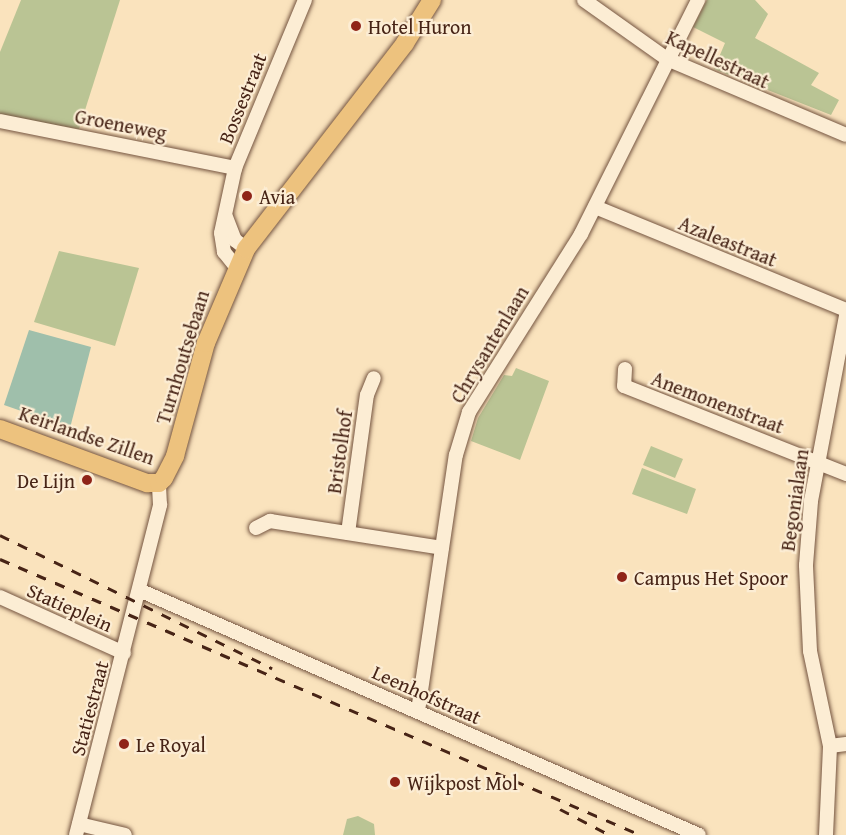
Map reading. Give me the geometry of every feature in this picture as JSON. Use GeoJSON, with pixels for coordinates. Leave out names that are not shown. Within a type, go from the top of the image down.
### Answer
{"type":"FeatureCollection","features":[{"type":"Feature","properties":{"kind":"main road","name":"Turnhoutsebaan"},"geometry":{"type":"LineString","coordinates":[[159,483],[170,472],[206,343],[246,249],[405,43],[432,0]]}},
{"type":"Feature","properties":{"kind":"main road","name":"Turnhoutsebaan"},"geometry":{"type":"LineString","coordinates":[[405,43],[447,0]]}},
{"type":"Feature","properties":{"kind":"main road","name":"Keirlandse Zillen"},"geometry":{"type":"LineString","coordinates":[[0,429],[147,483],[159,483]]}},
{"type":"Feature","properties":{"kind":"street","name":"Bossestraat"},"geometry":{"type":"LineString","coordinates":[[237,268],[224,252],[221,233],[235,168],[305,0]]}},
{"type":"Feature","properties":{"kind":"street","name":"Kapellestraat"},"geometry":{"type":"LineString","coordinates":[[584,0],[667,59],[846,135]]}},
{"type":"Feature","properties":{"kind":"street","name":"Chrysantenlaan"},"geometry":{"type":"LineString","coordinates":[[418,711],[456,455],[469,412],[595,207],[698,0]]}},
{"type":"Feature","properties":{"kind":"street","name":"Groeneweg"},"geometry":{"type":"LineString","coordinates":[[0,122],[235,168]]}},
{"type":"Feature","properties":{"kind":"street","name":"Azaleastraat"},"geometry":{"type":"LineString","coordinates":[[595,207],[846,312]]}},
{"type":"Feature","properties":{"kind":"street"},"geometry":{"type":"LineString","coordinates":[[226,214],[228,228],[246,249]]}},
{"type":"Feature","properties":{"kind":"street","name":"Begonialaan"},"geometry":{"type":"LineString","coordinates":[[826,835],[830,746],[810,651],[806,590],[807,542],[818,461],[846,312]]}},
{"type":"Feature","properties":{"kind":"street","name":"Anemonenstraat"},"geometry":{"type":"LineString","coordinates":[[625,369],[624,386],[846,474]]}},
{"type":"Feature","properties":{"kind":"street","name":"Bristolhof"},"geometry":{"type":"LineString","coordinates":[[348,533],[367,395],[374,378]]}},
{"type":"Feature","properties":{"kind":"street","name":"Turnhoutsebaan"},"geometry":{"type":"LineString","coordinates":[[139,590],[160,505],[159,483]]}},
{"type":"Feature","properties":{"kind":"street"},"geometry":{"type":"LineString","coordinates":[[255,528],[270,521],[442,548]]}},
{"type":"Feature","properties":{"kind":"street","name":"Statiestraat"},"geometry":{"type":"LineString","coordinates":[[78,829],[139,590]]}},
{"type":"Feature","properties":{"kind":"street","name":"Leenhofstraat"},"geometry":{"type":"LineString","coordinates":[[139,590],[699,835]]}},
{"type":"Feature","properties":{"kind":"street","name":"Statieplein"},"geometry":{"type":"LineString","coordinates":[[0,597],[124,653]]}},
{"type":"Feature","properties":{"kind":"street"},"geometry":{"type":"LineString","coordinates":[[830,746],[846,744]]}},
{"type":"Feature","properties":{"kind":"street"},"geometry":{"type":"LineString","coordinates":[[78,829],[125,835]]}},
{"type":"Feature","properties":{"kind":"shaded area"},"geometry":{"type":"Polygon","coordinates":[[[21,0],[120,0],[79,129],[0,116],[0,52],[21,0]]]}},
{"type":"Feature","properties":{"kind":"shaded area"},"geometry":{"type":"Polygon","coordinates":[[[707,0],[755,0],[768,14],[755,38],[819,73],[811,85],[839,100],[831,115],[714,69],[725,43],[693,27],[707,0]]]}},
{"type":"Feature","properties":{"kind":"shaded area"},"geometry":{"type":"Polygon","coordinates":[[[59,251],[139,268],[115,346],[34,322],[59,251]]]}},
{"type":"Feature","properties":{"kind":"shaded area"},"geometry":{"type":"Polygon","coordinates":[[[29,330],[91,347],[70,428],[4,405],[29,330]]]}},
{"type":"Feature","properties":{"kind":"shaded area"},"geometry":{"type":"Polygon","coordinates":[[[516,368],[549,381],[520,460],[471,441],[478,418],[504,375],[512,376],[516,368]]]}},
{"type":"Feature","properties":{"kind":"shaded area"},"geometry":{"type":"Polygon","coordinates":[[[651,446],[683,459],[675,478],[643,465],[651,446]]]}},
{"type":"Feature","properties":{"kind":"shaded area"},"geometry":{"type":"Polygon","coordinates":[[[642,468],[696,489],[687,514],[632,494],[642,468]]]}},
{"type":"Feature","properties":{"kind":"shaded area"},"geometry":{"type":"Polygon","coordinates":[[[358,816],[374,824],[375,835],[343,835],[347,819],[358,816]]]}},
{"type":"Feature","properties":{"kind":"railway"},"geometry":{"type":"LineString","coordinates":[[0,535],[272,668]]}},
{"type":"Feature","properties":{"kind":"railway"},"geometry":{"type":"LineString","coordinates":[[0,559],[641,835]]}},
{"type":"Feature","properties":{"kind":"railway"},"geometry":{"type":"LineString","coordinates":[[560,809],[610,835]]}},
{"type":"Feature","properties":{"kind":"place","name":"Hotel Huron"},"geometry":{"type":"Point","coordinates":[356,26]}},
{"type":"Feature","properties":{"kind":"place","name":"Avia"},"geometry":{"type":"Point","coordinates":[247,196]}},
{"type":"Feature","properties":{"kind":"place","name":"De Lijn"},"geometry":{"type":"Point","coordinates":[87,480]}},
{"type":"Feature","properties":{"kind":"place","name":"Campus Het Spoor"},"geometry":{"type":"Point","coordinates":[622,577]}},
{"type":"Feature","properties":{"kind":"place","name":"Le Royal"},"geometry":{"type":"Point","coordinates":[124,744]}},
{"type":"Feature","properties":{"kind":"place","name":"Wijkpost Mol"},"geometry":{"type":"Point","coordinates":[395,782]}}]}
